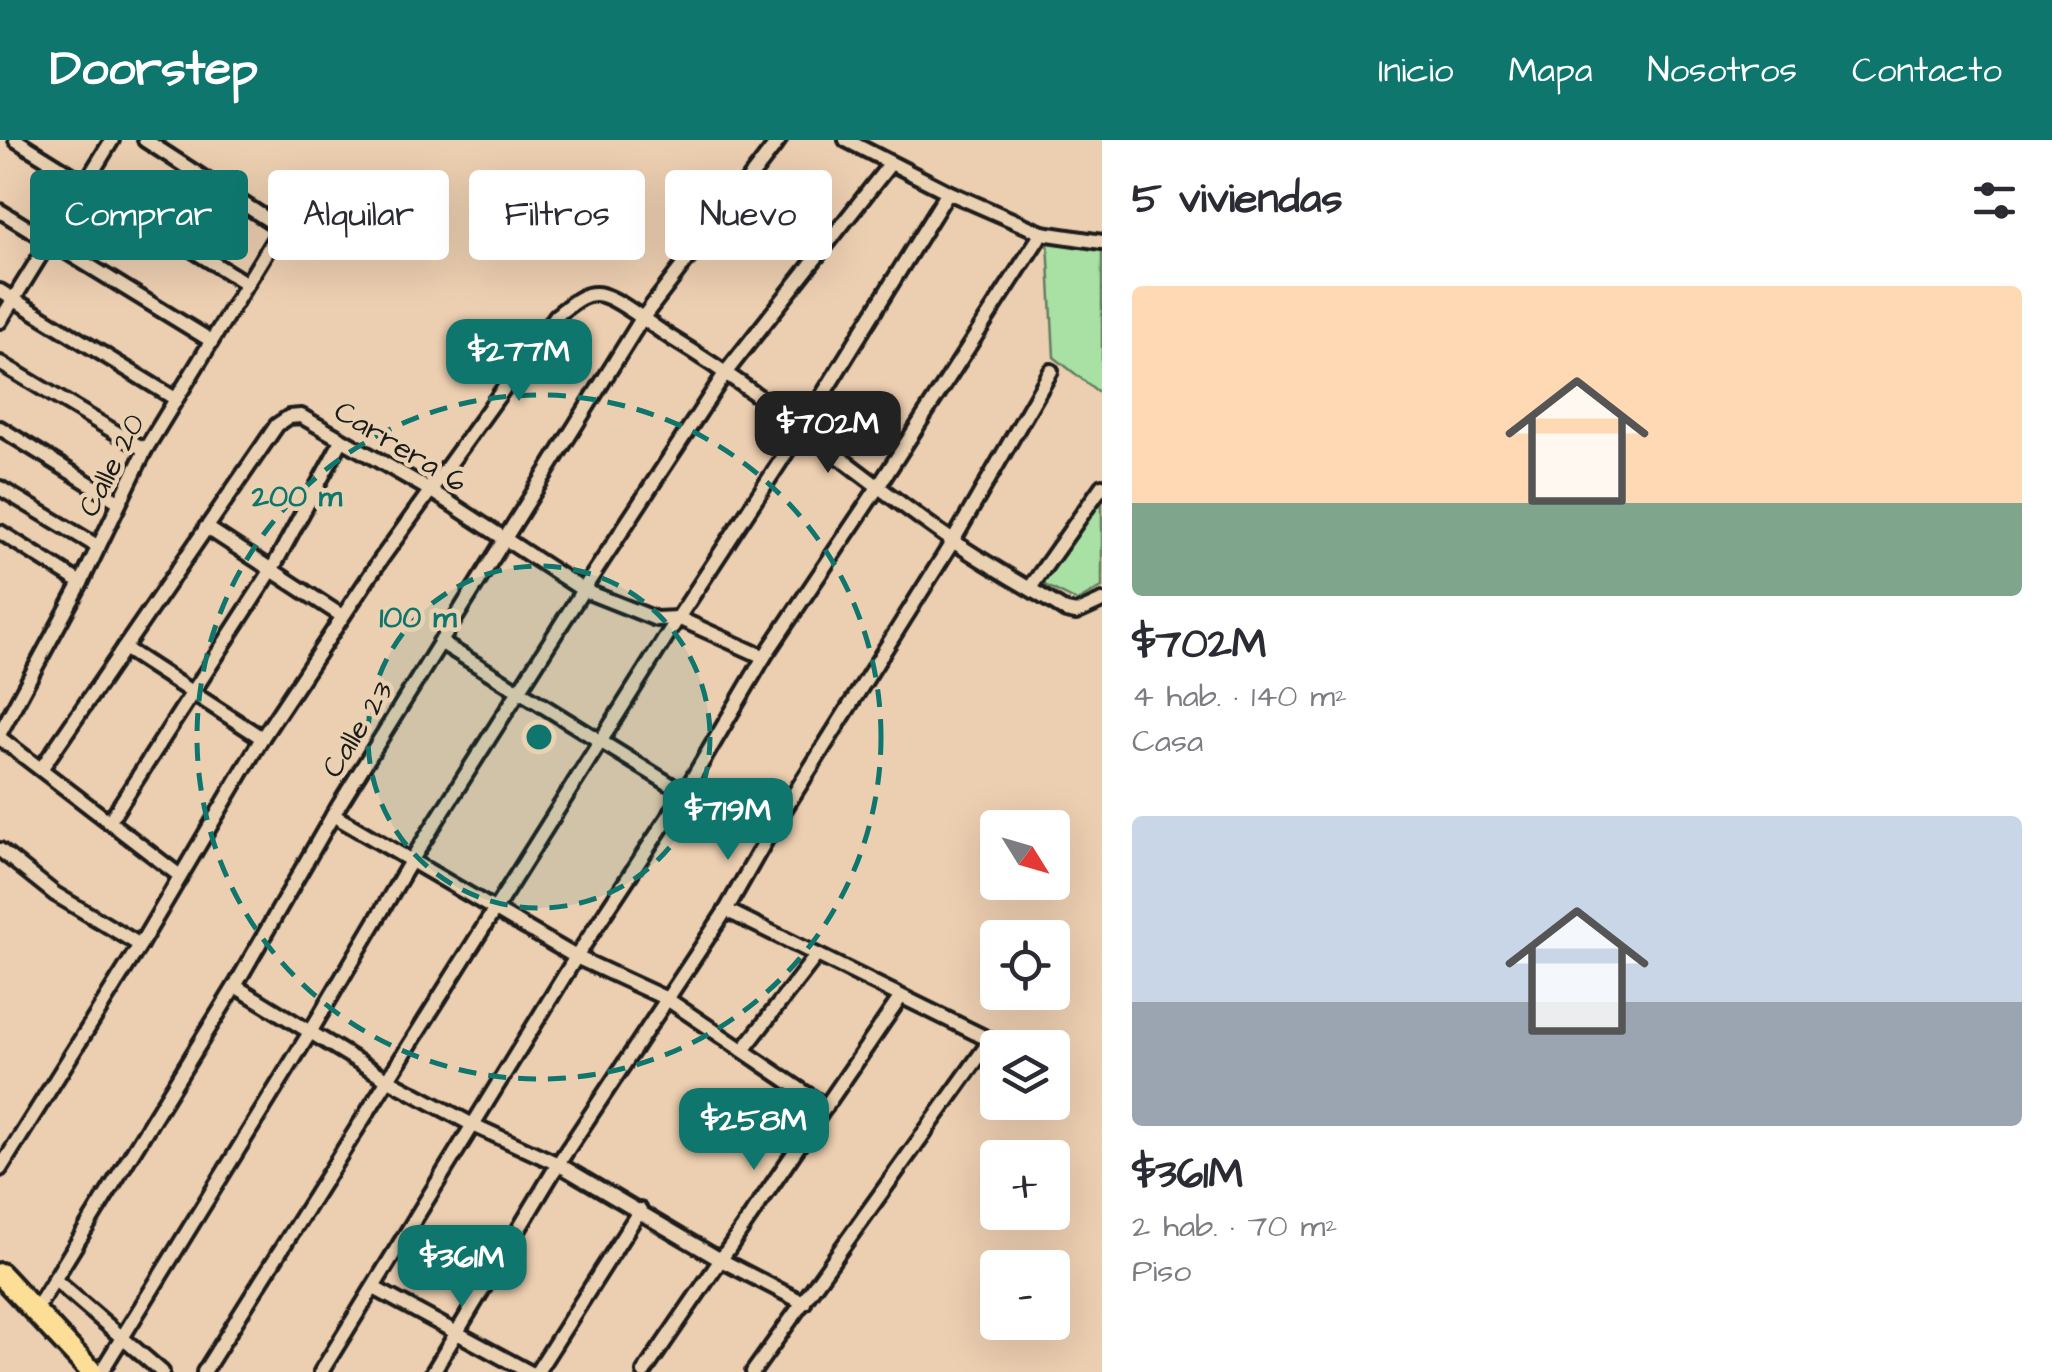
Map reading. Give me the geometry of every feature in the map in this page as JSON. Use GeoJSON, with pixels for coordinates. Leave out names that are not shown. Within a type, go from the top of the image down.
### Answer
{"type":"FeatureCollection","features":[{"type":"Feature","properties":{"kind":"main road"},"geometry":{"type":"LineString","coordinates":[[0,1274],[92,1372]]}},
{"type":"Feature","properties":{"kind":"street"},"geometry":{"type":"LineString","coordinates":[[16,140],[63,170]]}},
{"type":"Feature","properties":{"kind":"street"},"geometry":{"type":"LineString","coordinates":[[92,170],[112,140]]}},
{"type":"Feature","properties":{"kind":"street","name":"Calle 20"},"geometry":{"type":"LineString","coordinates":[[0,736],[5,710],[81,583],[145,450],[276,236],[277,228],[146,140]]}},
{"type":"Feature","properties":{"kind":"street","name":"Calle 23"},"geometry":{"type":"LineString","coordinates":[[35,1311],[235,986],[333,815],[641,320],[779,140]]}},
{"type":"Feature","properties":{"kind":"street"},"geometry":{"type":"LineString","coordinates":[[846,140],[948,192],[1042,233],[1102,242]]}},
{"type":"Feature","properties":{"kind":"street"},"geometry":{"type":"LineString","coordinates":[[100,1372],[309,1034],[410,861],[726,372],[890,164]]}},
{"type":"Feature","properties":{"kind":"street"},"geometry":{"type":"LineString","coordinates":[[204,1372],[948,192]]}},
{"type":"Feature","properties":{"kind":"street"},"geometry":{"type":"LineString","coordinates":[[0,210],[30,230]]}},
{"type":"Feature","properties":{"kind":"street"},"geometry":{"type":"LineString","coordinates":[[321,1372],[576,957],[684,793],[764,656],[1042,233]]}},
{"type":"Feature","properties":{"kind":"street"},"geometry":{"type":"LineString","coordinates":[[0,321],[38,260]]}},
{"type":"Feature","properties":{"kind":"street"},"geometry":{"type":"LineString","coordinates":[[79,260],[210,340]]}},
{"type":"Feature","properties":{"kind":"street"},"geometry":{"type":"LineString","coordinates":[[209,260],[248,284]]}},
{"type":"Feature","properties":{"kind":"street"},"geometry":{"type":"LineString","coordinates":[[0,292],[174,398]]}},
{"type":"Feature","properties":{"kind":"street"},"geometry":{"type":"LineString","coordinates":[[0,1169],[140,946],[262,738],[342,616],[556,316],[576,300],[601,294],[616,301],[726,372],[953,541],[1030,588],[1076,614],[1102,601]]}},
{"type":"Feature","properties":{"kind":"street"},"geometry":{"type":"LineString","coordinates":[[0,363],[145,450]]}},
{"type":"Feature","properties":{"kind":"street"},"geometry":{"type":"LineString","coordinates":[[434,1372],[558,1164],[726,910],[771,830],[953,541],[1051,371]]}},
{"type":"Feature","properties":{"kind":"street","name":"Carrera 6"},"geometry":{"type":"LineString","coordinates":[[42,769],[206,527],[277,426],[289,417],[301,416],[430,490],[584,590],[656,619],[678,618],[764,656]]}},
{"type":"Feature","properties":{"kind":"street"},"geometry":{"type":"LineString","coordinates":[[0,428],[119,502]]}},
{"type":"Feature","properties":{"kind":"street"},"geometry":{"type":"LineString","coordinates":[[109,822],[272,571],[342,440]]}},
{"type":"Feature","properties":{"kind":"street"},"geometry":{"type":"LineString","coordinates":[[1030,588],[1102,486]]}},
{"type":"Feature","properties":{"kind":"street"},"geometry":{"type":"LineString","coordinates":[[0,488],[97,546]]}},
{"type":"Feature","properties":{"kind":"street"},"geometry":{"type":"LineString","coordinates":[[206,527],[342,616]]}},
{"type":"Feature","properties":{"kind":"street"},"geometry":{"type":"LineString","coordinates":[[0,532],[81,583]]}},
{"type":"Feature","properties":{"kind":"street"},"geometry":{"type":"LineString","coordinates":[[440,642],[684,793],[771,830]]}},
{"type":"Feature","properties":{"kind":"street"},"geometry":{"type":"LineString","coordinates":[[124,648],[262,738]]}},
{"type":"Feature","properties":{"kind":"street"},"geometry":{"type":"LineString","coordinates":[[0,736],[180,876]]}},
{"type":"Feature","properties":{"kind":"street"},"geometry":{"type":"LineString","coordinates":[[333,815],[576,957],[667,999],[826,1107]]}},
{"type":"Feature","properties":{"kind":"street"},"geometry":{"type":"LineString","coordinates":[[0,850],[55,894],[140,946]]}},
{"type":"Feature","properties":{"kind":"street"},"geometry":{"type":"LineString","coordinates":[[726,910],[988,1038],[985,1048],[753,1372]]}},
{"type":"Feature","properties":{"kind":"street"},"geometry":{"type":"LineString","coordinates":[[744,1049],[816,956]]}},
{"type":"Feature","properties":{"kind":"street"},"geometry":{"type":"LineString","coordinates":[[235,986],[387,1079],[558,1164],[720,1259],[804,1303]]}},
{"type":"Feature","properties":{"kind":"street"},"geometry":{"type":"LineString","coordinates":[[644,1372],[900,998]]}},
{"type":"Feature","properties":{"kind":"street"},"geometry":{"type":"LineString","coordinates":[[537,1372],[640,1210]]}},
{"type":"Feature","properties":{"kind":"street"},"geometry":{"type":"LineString","coordinates":[[54,1279],[162,1372]]}},
{"type":"Feature","properties":{"kind":"street"},"geometry":{"type":"LineString","coordinates":[[374,1288],[529,1372]]}},
{"type":"Feature","properties":{"kind":"green space"},"geometry":{"type":"Polygon","coordinates":[[[1048,241],[1102,249],[1102,395],[1054,357],[1048,241]]]}},
{"type":"Feature","properties":{"kind":"green space"},"geometry":{"type":"Polygon","coordinates":[[[1102,497],[1102,587],[1077,601],[1039,582],[1102,497]]]}}]}
